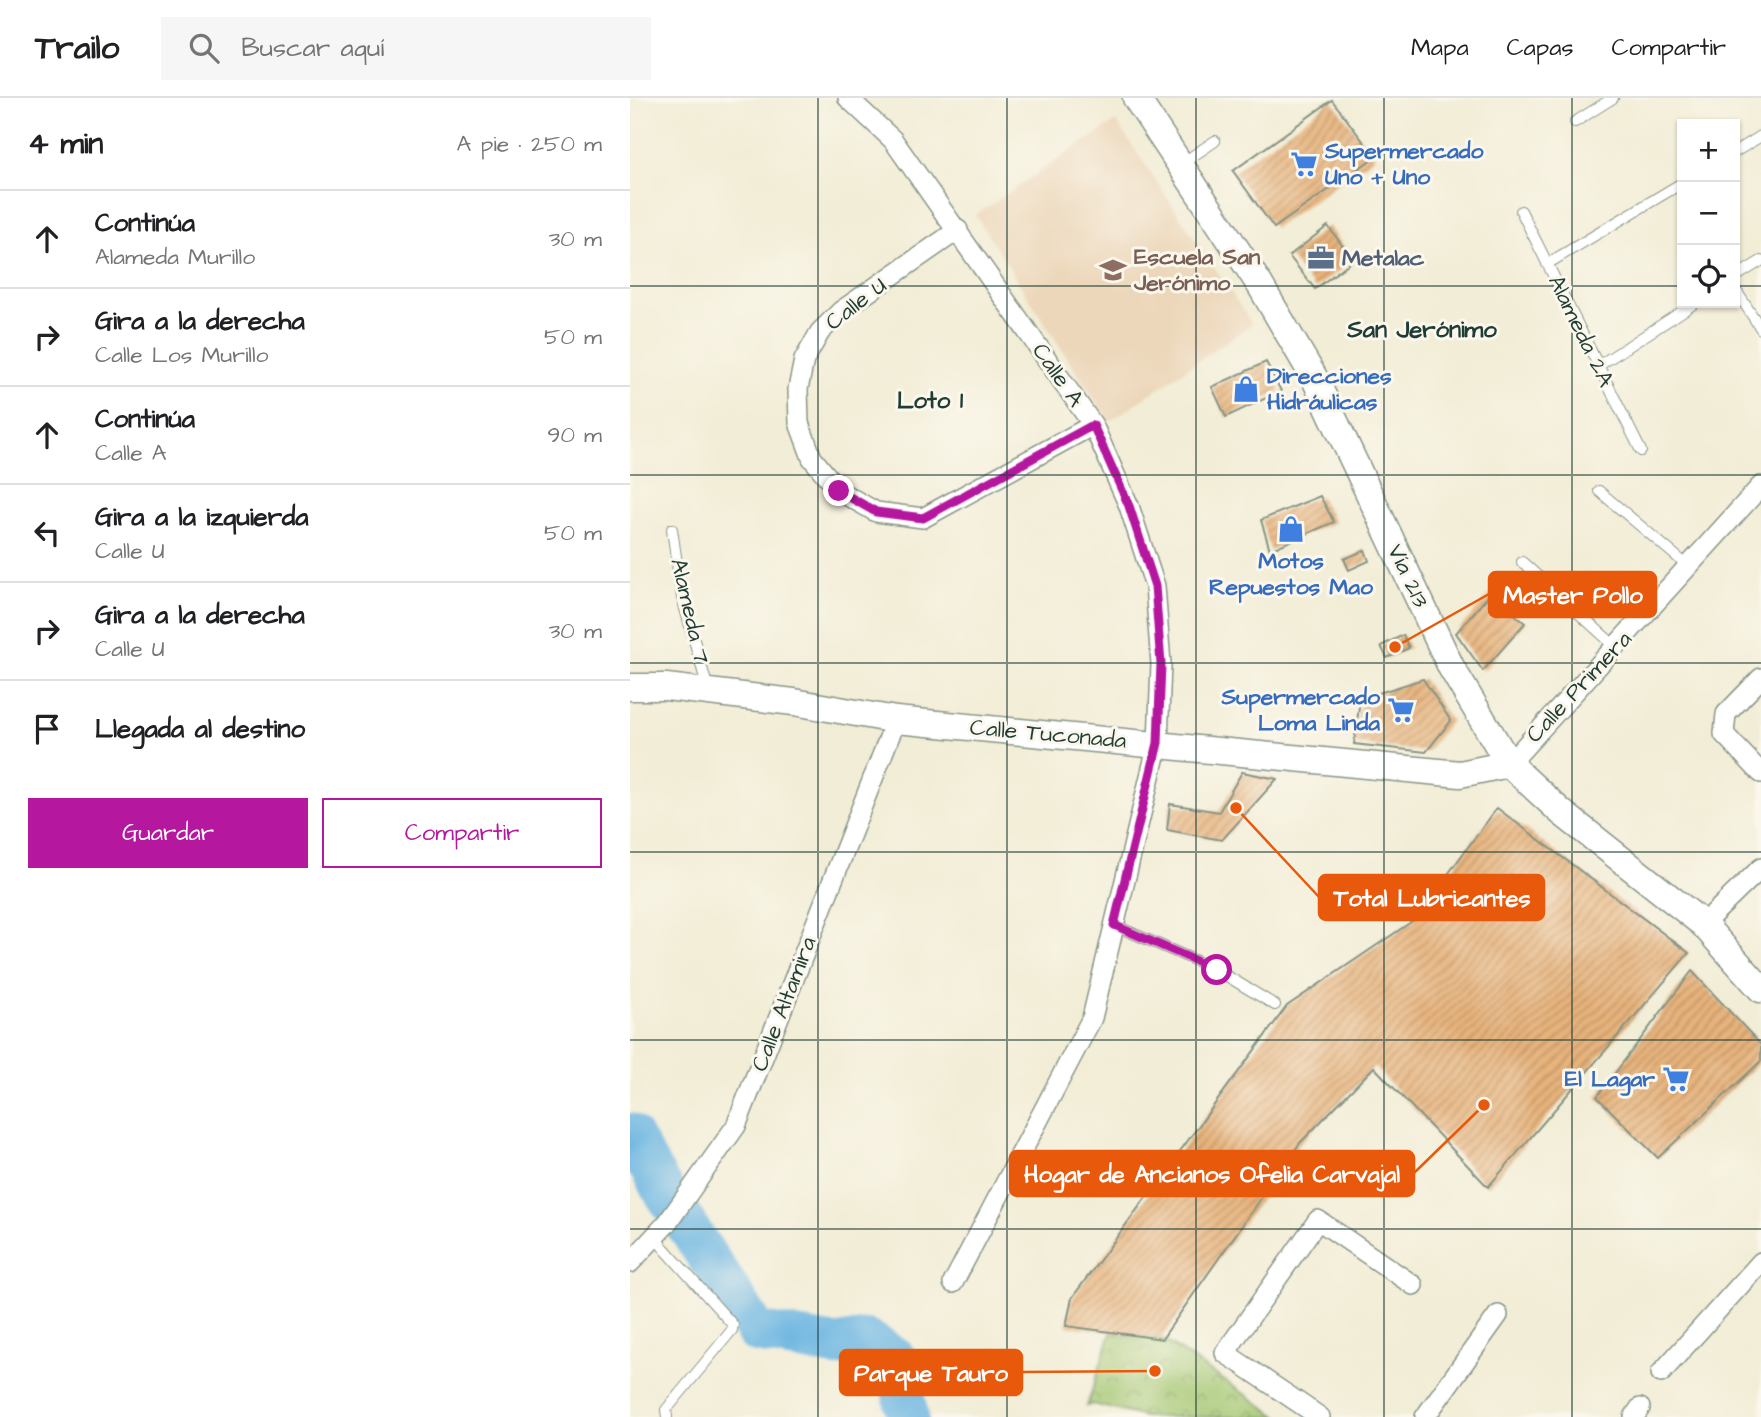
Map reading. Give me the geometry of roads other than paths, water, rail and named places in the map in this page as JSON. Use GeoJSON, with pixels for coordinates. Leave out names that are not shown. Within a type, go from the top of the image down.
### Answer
{"type":"FeatureCollection","features":[{"type":"Feature","properties":{"kind":"main road","name":"Vía 213"},"geometry":{"type":"LineString","coordinates":[[1136,98],[1260,285],[1315,379],[1451,667],[1508,764],[1561,812],[1703,924],[1761,989]]}},
{"type":"Feature","properties":{"kind":"main road","name":"Calle Tuconada"},"geometry":{"type":"LineString","coordinates":[[630,687],[709,692],[794,702],[896,720],[1460,774],[1508,764]]}},
{"type":"Feature","properties":{"kind":"street","name":"Calle A"},"geometry":{"type":"LineString","coordinates":[[848,98],[893,140],[1093,425],[1129,506],[1155,586],[1161,664],[1158,743],[1092,1018],[953,1283]]}},
{"type":"Feature","properties":{"kind":"street","name":"Calle U"},"geometry":{"type":"LineString","coordinates":[[958,230],[841,311],[820,332],[804,360],[798,388],[799,422],[812,458],[839,491],[876,512],[923,518],[1093,425]]}},
{"type":"Feature","properties":{"kind":"street","name":"Calle Primera"},"geometry":{"type":"LineString","coordinates":[[1508,764],[1761,486]]}},
{"type":"Feature","properties":{"kind":"street"},"geometry":{"type":"LineString","coordinates":[[1761,678],[1726,714],[1724,734],[1761,773]]}},
{"type":"Feature","properties":{"kind":"street","name":"Calle Altamira"},"geometry":{"type":"LineString","coordinates":[[630,1263],[668,1222],[737,1126],[896,720]]}},
{"type":"Feature","properties":{"kind":"street"},"geometry":{"type":"LineString","coordinates":[[1703,924],[1761,868]]}},
{"type":"Feature","properties":{"kind":"street"},"geometry":{"type":"LineString","coordinates":[[1320,1417],[1225,1353],[1318,1220],[1413,1285]]}},
{"type":"Feature","properties":{"kind":"street"},"geometry":{"type":"LineString","coordinates":[[1661,1373],[1761,1262]]}},
{"type":"Feature","properties":{"kind":"street"},"geometry":{"type":"LineString","coordinates":[[1425,1417],[1498,1315]]}},
{"type":"Feature","properties":{"kind":"lane"},"geometry":{"type":"LineString","coordinates":[[1575,122],[1613,98]]}},
{"type":"Feature","properties":{"kind":"lane"},"geometry":{"type":"LineString","coordinates":[[1740,149],[1761,136]]}},
{"type":"Feature","properties":{"kind":"lane"},"geometry":{"type":"LineString","coordinates":[[1181,164],[1215,141]]}},
{"type":"Feature","properties":{"kind":"lane"},"geometry":{"type":"LineString","coordinates":[[1547,264],[1677,186]]}},
{"type":"Feature","properties":{"kind":"lane","name":"Alameda 2A"},"geometry":{"type":"LineString","coordinates":[[1521,211],[1641,452]]}},
{"type":"Feature","properties":{"kind":"lane"},"geometry":{"type":"LineString","coordinates":[[1740,274],[1761,261]]}},
{"type":"Feature","properties":{"kind":"lane"},"geometry":{"type":"LineString","coordinates":[[1740,297],[1761,329]]}},
{"type":"Feature","properties":{"kind":"lane"},"geometry":{"type":"LineString","coordinates":[[1598,366],[1687,308]]}},
{"type":"Feature","properties":{"kind":"lane"},"geometry":{"type":"LineString","coordinates":[[1600,491],[1689,566]]}},
{"type":"Feature","properties":{"kind":"lane","name":"Alameda 7"},"geometry":{"type":"LineString","coordinates":[[672,529],[682,598],[709,692]]}},
{"type":"Feature","properties":{"kind":"lane"},"geometry":{"type":"LineString","coordinates":[[1522,562],[1616,647]]}},
{"type":"Feature","properties":{"kind":"lane"},"geometry":{"type":"LineString","coordinates":[[1114,925],[1217,970],[1275,1005]]}},
{"type":"Feature","properties":{"kind":"lane"},"geometry":{"type":"LineString","coordinates":[[654,1237],[733,1325],[667,1410],[667,1417]]}},
{"type":"Feature","properties":{"kind":"waterway"},"geometry":{"type":"LineString","coordinates":[[630,1134],[661,1187],[757,1332],[835,1346],[867,1340],[895,1358],[908,1417]]}},
{"type":"Feature","properties":{"kind":"place","name":"Supermercado Uno + Uno"},"geometry":{"type":"Point","coordinates":[1304,164]}},
{"type":"Feature","properties":{"kind":"place","name":"Metalac"},"geometry":{"type":"Point","coordinates":[1321,258]}},
{"type":"Feature","properties":{"kind":"place","name":"Escuela San Jerónimo"},"geometry":{"type":"Point","coordinates":[1113,270]}},
{"type":"Feature","properties":{"kind":"place","name":"Direcciones Hidráulicas"},"geometry":{"type":"Point","coordinates":[1246,389]}},
{"type":"Feature","properties":{"kind":"place","name":"Motos Repuestos Mao"},"geometry":{"type":"Point","coordinates":[1291,529]}},
{"type":"Feature","properties":{"kind":"place","name":"Master Pollo"},"geometry":{"type":"Point","coordinates":[1395,647]}},
{"type":"Feature","properties":{"kind":"place","name":"Supermercado Loma Linda"},"geometry":{"type":"Point","coordinates":[1401,710]}},
{"type":"Feature","properties":{"kind":"place","name":"Total Lubricantes"},"geometry":{"type":"Point","coordinates":[1236,808]}},
{"type":"Feature","properties":{"kind":"place","name":"El Lagar"},"geometry":{"type":"Point","coordinates":[1676,1079]}},
{"type":"Feature","properties":{"kind":"place","name":"Hogar de Ancianos Ofelia Carvajal"},"geometry":{"type":"Point","coordinates":[1484,1105]}},
{"type":"Feature","properties":{"kind":"place","name":"Parque Tauro"},"geometry":{"type":"Point","coordinates":[1155,1371]}},
{"type":"Feature","properties":{"kind":"district","name":"San Jerónimo"},"geometry":{"type":"Point","coordinates":[1422,330]}},
{"type":"Feature","properties":{"kind":"district","name":"Loto 1"},"geometry":{"type":"Point","coordinates":[930,401]}}]}
